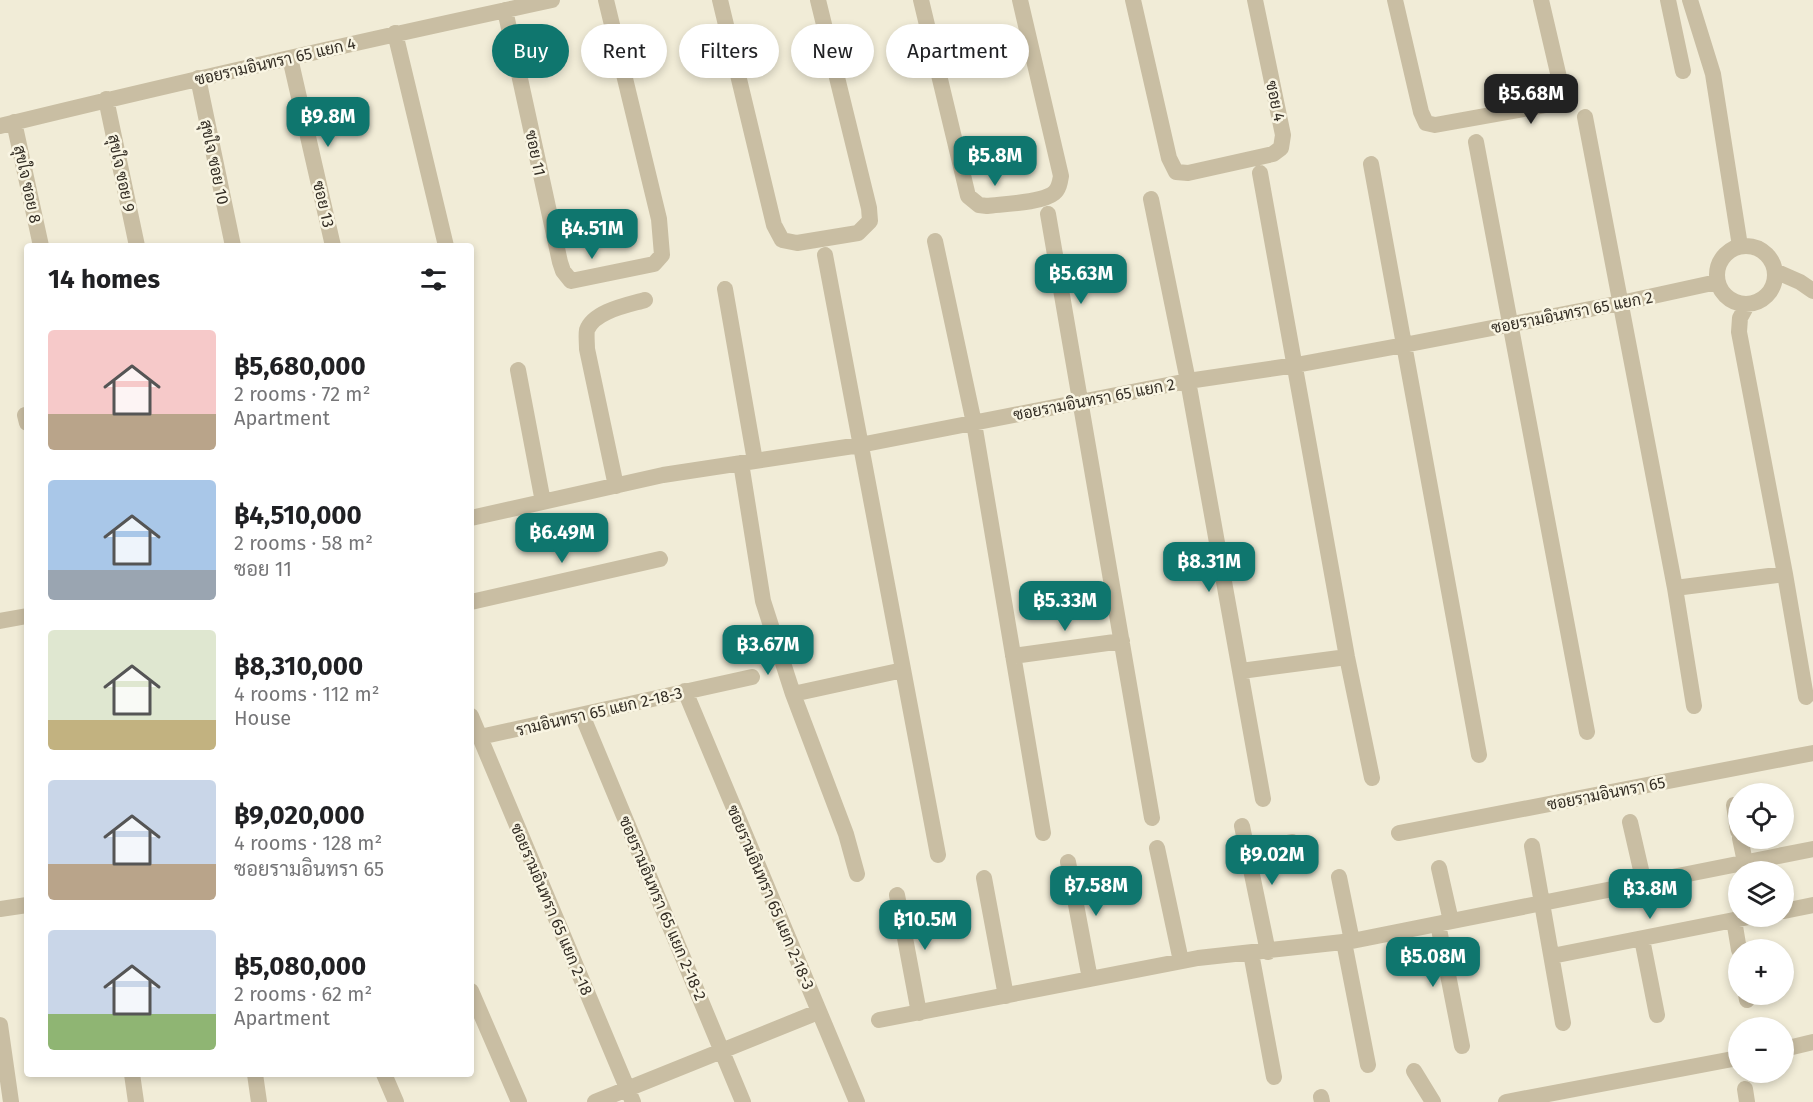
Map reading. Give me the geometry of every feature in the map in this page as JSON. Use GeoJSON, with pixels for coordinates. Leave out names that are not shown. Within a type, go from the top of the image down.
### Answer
{"type":"FeatureCollection","features":[{"type":"Feature","properties":{"kind":"street","name":"ซอยรามอินทรา 65 แยก 4"},"geometry":{"type":"LineString","coordinates":[[7,124],[395,33],[552,0]]}},
{"type":"Feature","properties":{"kind":"street","name":"ซอย 11"},"geometry":{"type":"LineString","coordinates":[[505,10],[563,271],[571,281],[654,264],[662,255],[663,241],[659,219],[606,0]]}},
{"type":"Feature","properties":{"kind":"street"},"geometry":{"type":"LineString","coordinates":[[720,0],[774,225],[782,240],[825,246],[858,233],[870,221],[869,208],[819,0]]}},
{"type":"Feature","properties":{"kind":"street"},"geometry":{"type":"LineString","coordinates":[[921,0],[968,196],[979,205],[1047,197],[1056,192],[1061,176],[1020,0]]}},
{"type":"Feature","properties":{"kind":"street","name":"ซอย 4"},"geometry":{"type":"LineString","coordinates":[[1133,0],[1169,158],[1176,172],[1188,172],[1273,154],[1281,148],[1283,135],[1255,0]]}},
{"type":"Feature","properties":{"kind":"street"},"geometry":{"type":"LineString","coordinates":[[1395,0],[1421,112],[1426,123],[1435,125],[1546,105],[1559,98],[1560,86],[1541,0]]}},
{"type":"Feature","properties":{"kind":"street"},"geometry":{"type":"LineString","coordinates":[[1668,0],[1683,71]]}},
{"type":"Feature","properties":{"kind":"street"},"geometry":{"type":"LineString","coordinates":[[1690,0],[1713,74],[1740,246]]}},
{"type":"Feature","properties":{"kind":"street"},"geometry":{"type":"LineString","coordinates":[[395,33],[445,243]]}},
{"type":"Feature","properties":{"kind":"street","name":"ซอย 13"},"geometry":{"type":"LineString","coordinates":[[290,57],[332,243]]}},
{"type":"Feature","properties":{"kind":"street","name":"สุขใจ ซอย 10"},"geometry":{"type":"LineString","coordinates":[[198,78],[232,243]]}},
{"type":"Feature","properties":{"kind":"street","name":"สุขใจ ซอย 9"},"geometry":{"type":"LineString","coordinates":[[106,99],[136,243]]}},
{"type":"Feature","properties":{"kind":"street"},"geometry":{"type":"LineString","coordinates":[[1585,117],[1675,588],[1694,706]]}},
{"type":"Feature","properties":{"kind":"street","name":"สุขใจ ซอย 8"},"geometry":{"type":"LineString","coordinates":[[7,124],[40,243]]}},
{"type":"Feature","properties":{"kind":"street"},"geometry":{"type":"LineString","coordinates":[[1476,142],[1587,732]]}},
{"type":"Feature","properties":{"kind":"street"},"geometry":{"type":"LineString","coordinates":[[1371,164],[1479,756]]}},
{"type":"Feature","properties":{"kind":"street"},"geometry":{"type":"LineString","coordinates":[[1260,173],[1347,657],[1372,778]]}},
{"type":"Feature","properties":{"kind":"street"},"geometry":{"type":"LineString","coordinates":[[1151,199],[1188,381],[1263,799]]}},
{"type":"Feature","properties":{"kind":"street"},"geometry":{"type":"LineString","coordinates":[[1048,214],[1152,818]]}},
{"type":"Feature","properties":{"kind":"street"},"geometry":{"type":"LineString","coordinates":[[935,242],[974,423],[1043,833]]}},
{"type":"Feature","properties":{"kind":"street"},"geometry":{"type":"LineString","coordinates":[[825,246],[860,445],[938,855]]}},
{"type":"Feature","properties":{"kind":"street"},"geometry":{"type":"LineString","coordinates":[[1740,246],[1759,248],[1772,261],[1775,271],[1772,290],[1757,303],[1747,305],[1728,299],[1717,282],[1717,273],[1724,255],[1740,246]]}},
{"type":"Feature","properties":{"kind":"street"},"geometry":{"type":"LineString","coordinates":[[1775,271],[1800,282],[1813,291]]}},
{"type":"Feature","properties":{"kind":"street","name":"ซอยรามอินทรา 65 แยก 2"},"geometry":{"type":"LineString","coordinates":[[474,517],[663,475],[860,445],[1188,381],[1296,365],[1404,345],[1717,282]]}},
{"type":"Feature","properties":{"kind":"street"},"geometry":{"type":"LineString","coordinates":[[725,289],[748,462],[763,601],[793,694],[842,825],[857,874]]}},
{"type":"Feature","properties":{"kind":"street"},"geometry":{"type":"LineString","coordinates":[[616,486],[587,349],[587,330],[594,320],[612,309],[645,300]]}},
{"type":"Feature","properties":{"kind":"street"},"geometry":{"type":"LineString","coordinates":[[1747,305],[1740,318],[1739,332],[1806,697]]}},
{"type":"Feature","properties":{"kind":"street"},"geometry":{"type":"LineString","coordinates":[[518,370],[543,502]]}},
{"type":"Feature","properties":{"kind":"street"},"geometry":{"type":"LineString","coordinates":[[474,601],[660,559]]}},
{"type":"Feature","properties":{"kind":"street"},"geometry":{"type":"LineString","coordinates":[[1675,588],[1785,574]]}},
{"type":"Feature","properties":{"kind":"street"},"geometry":{"type":"LineString","coordinates":[[0,621],[24,617]]}},
{"type":"Feature","properties":{"kind":"street"},"geometry":{"type":"LineString","coordinates":[[1013,656],[1122,641]]}},
{"type":"Feature","properties":{"kind":"street"},"geometry":{"type":"LineString","coordinates":[[1241,671],[1347,657]]}},
{"type":"Feature","properties":{"kind":"street"},"geometry":{"type":"LineString","coordinates":[[793,694],[903,670]]}},
{"type":"Feature","properties":{"kind":"street","name":"รามอินทรา 65 แยก 2-18-3"},"geometry":{"type":"LineString","coordinates":[[480,737],[752,677]]}},
{"type":"Feature","properties":{"kind":"street","name":"ซอยรามอินทรา 65 แยก 2-18-3"},"geometry":{"type":"LineString","coordinates":[[685,691],[857,1102]]}},
{"type":"Feature","properties":{"kind":"street","name":"ซอยรามอินทรา 65 แยก 2-18-2"},"geometry":{"type":"LineString","coordinates":[[582,715],[724,1051],[743,1102]]}},
{"type":"Feature","properties":{"kind":"street","name":"ซอยรามอินทรา 65 แยก 2-18"},"geometry":{"type":"LineString","coordinates":[[474,723],[630,1095]]}},
{"type":"Feature","properties":{"kind":"street","name":"ซอยรามอินทรา 65"},"geometry":{"type":"LineString","coordinates":[[1399,833],[1813,753]]}},
{"type":"Feature","properties":{"kind":"street"},"geometry":{"type":"LineString","coordinates":[[1630,822],[1644,883]]}},
{"type":"Feature","properties":{"kind":"street"},"geometry":{"type":"LineString","coordinates":[[1242,826],[1274,1077]]}},
{"type":"Feature","properties":{"kind":"street"},"geometry":{"type":"LineString","coordinates":[[1247,851],[1292,842]]}},
{"type":"Feature","properties":{"kind":"street"},"geometry":{"type":"LineString","coordinates":[[1532,846],[1563,1023]]}},
{"type":"Feature","properties":{"kind":"street"},"geometry":{"type":"LineString","coordinates":[[1157,848],[1181,961]]}},
{"type":"Feature","properties":{"kind":"street"},"geometry":{"type":"LineString","coordinates":[[1750,861],[1813,849]]}},
{"type":"Feature","properties":{"kind":"street"},"geometry":{"type":"LineString","coordinates":[[1068,862],[1090,979]]}},
{"type":"Feature","properties":{"kind":"street"},"geometry":{"type":"LineString","coordinates":[[879,1020],[1181,961],[1348,942],[1728,866]]}},
{"type":"Feature","properties":{"kind":"street"},"geometry":{"type":"LineString","coordinates":[[1439,868],[1444,923],[1462,1046]]}},
{"type":"Feature","properties":{"kind":"street"},"geometry":{"type":"LineString","coordinates":[[1339,877],[1368,1065]]}},
{"type":"Feature","properties":{"kind":"street"},"geometry":{"type":"LineString","coordinates":[[984,878],[1006,996]]}},
{"type":"Feature","properties":{"kind":"street"},"geometry":{"type":"LineString","coordinates":[[897,895],[920,1013]]}},
{"type":"Feature","properties":{"kind":"street"},"geometry":{"type":"LineString","coordinates":[[0,909],[24,905]]}},
{"type":"Feature","properties":{"kind":"street"},"geometry":{"type":"LineString","coordinates":[[1794,909],[1813,905]]}},
{"type":"Feature","properties":{"kind":"street"},"geometry":{"type":"LineString","coordinates":[[1552,957],[1728,922]]}},
{"type":"Feature","properties":{"kind":"street"},"geometry":{"type":"LineString","coordinates":[[1642,939],[1657,1015]]}},
{"type":"Feature","properties":{"kind":"street"},"geometry":{"type":"LineString","coordinates":[[474,998],[519,1102]]}},
{"type":"Feature","properties":{"kind":"street"},"geometry":{"type":"LineString","coordinates":[[595,1102],[630,1095],[724,1051],[818,1012]]}},
{"type":"Feature","properties":{"kind":"street"},"geometry":{"type":"LineString","coordinates":[[0,1025],[11,1102]]}},
{"type":"Feature","properties":{"kind":"street"},"geometry":{"type":"LineString","coordinates":[[1794,1047],[1813,1042]]}},
{"type":"Feature","properties":{"kind":"street"},"geometry":{"type":"LineString","coordinates":[[1506,1102],[1728,1060]]}},
{"type":"Feature","properties":{"kind":"street"},"geometry":{"type":"LineString","coordinates":[[1414,1071],[1433,1102]]}},
{"type":"Feature","properties":{"kind":"street"},"geometry":{"type":"LineString","coordinates":[[132,1077],[136,1102]]}},
{"type":"Feature","properties":{"kind":"street"},"geometry":{"type":"LineString","coordinates":[[255,1077],[259,1102]]}},
{"type":"Feature","properties":{"kind":"street"},"geometry":{"type":"LineString","coordinates":[[385,1077],[396,1102]]}}]}
